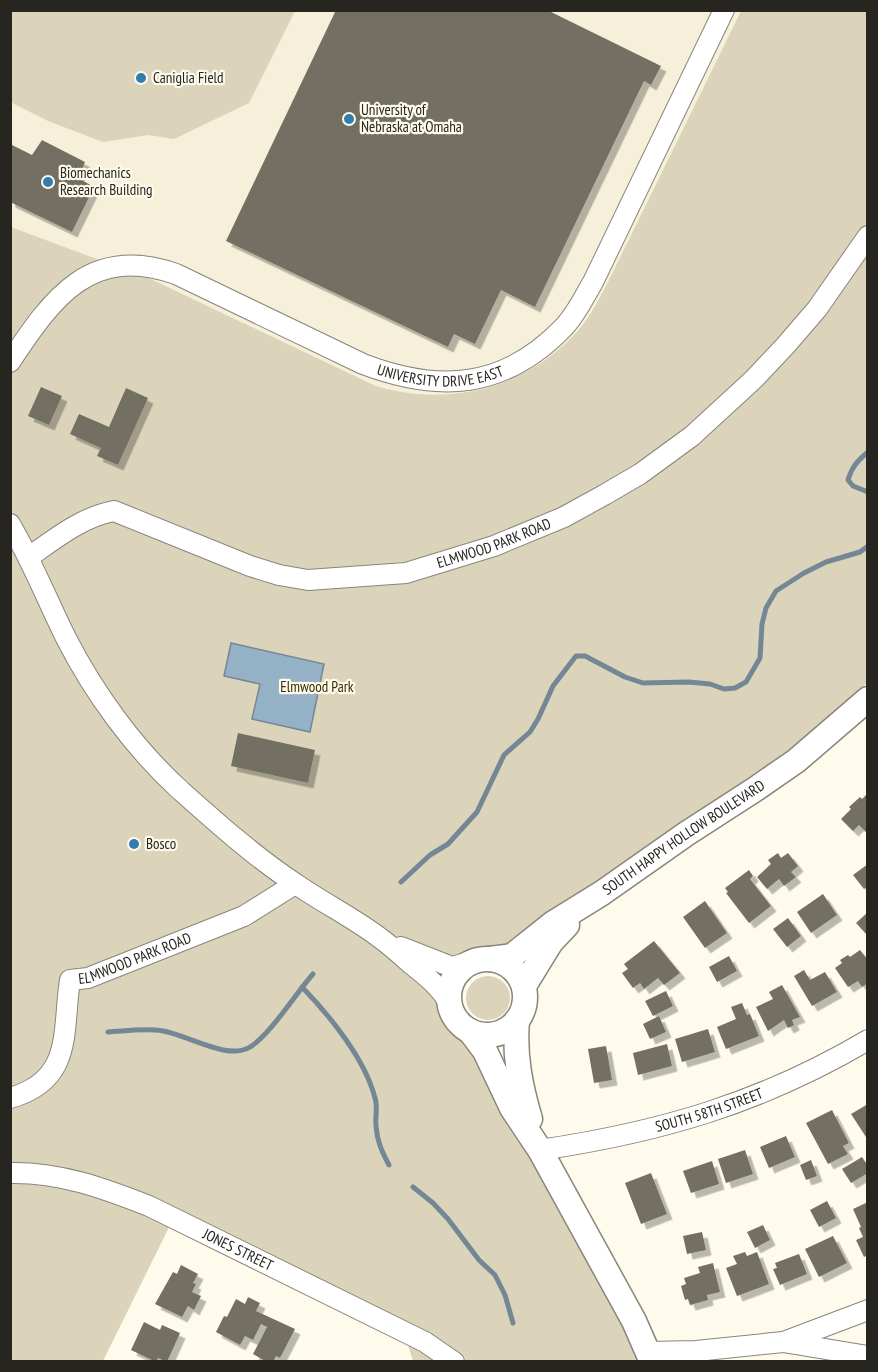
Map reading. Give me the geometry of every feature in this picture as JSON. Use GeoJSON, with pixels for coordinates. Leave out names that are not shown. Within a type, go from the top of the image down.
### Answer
{"type":"FeatureCollection","features":[{"type":"Feature","properties":{"kind":"street","name":"UNIVERSITY DRIVE EAST"},"geometry":{"type":"LineString","coordinates":[[10,362],[43,315],[81,280],[95,271],[118,265],[137,264],[161,268],[176,274],[363,364],[393,375],[420,380],[467,381],[510,368],[530,357],[564,327],[583,299],[724,10]]}},
{"type":"Feature","properties":{"kind":"street","name":"ELMWOOD PARK ROAD"},"geometry":{"type":"LineString","coordinates":[[30,557],[80,523],[99,514],[114,512],[250,566],[279,575],[308,580],[406,573],[494,546],[564,517],[604,495],[640,474],[692,436],[754,379],[786,345],[817,309],[867,236]]}},
{"type":"Feature","properties":{"kind":"street"},"geometry":{"type":"LineString","coordinates":[[10,524],[30,557],[41,587],[67,640],[105,706],[178,788],[262,860],[295,884],[379,937],[431,980],[443,992],[460,1024],[470,1031],[483,1035],[496,1034],[508,1029],[523,1010],[526,998],[524,986],[512,967],[501,961],[482,960],[452,967],[379,937]]}},
{"type":"Feature","properties":{"kind":"street","name":"SOUTH HAPPY HOLLOW BOULEVARD"},"geometry":{"type":"LineString","coordinates":[[482,960],[512,956],[552,924],[602,893],[796,760],[867,699]]}},
{"type":"Feature","properties":{"kind":"street","name":"ELMWOOD PARK ROAD"},"geometry":{"type":"LineString","coordinates":[[10,1098],[33,1088],[46,1078],[60,1059],[65,1035],[70,980],[88,978],[212,930],[244,916],[295,884]]}},
{"type":"Feature","properties":{"kind":"street"},"geometry":{"type":"LineString","coordinates":[[524,986],[552,942],[602,893]]}},
{"type":"Feature","properties":{"kind":"street"},"geometry":{"type":"LineString","coordinates":[[449,1003],[454,977],[462,968],[482,960]]}},
{"type":"Feature","properties":{"kind":"street"},"geometry":{"type":"LineString","coordinates":[[517,1020],[515,1045],[517,1068],[540,1150]]}},
{"type":"Feature","properties":{"kind":"street"},"geometry":{"type":"LineString","coordinates":[[470,1031],[484,1051],[512,1108],[540,1150],[634,1321],[650,1357],[783,1342],[867,1310]]}},
{"type":"Feature","properties":{"kind":"street","name":"SOUTH 58TH STREET"},"geometry":{"type":"LineString","coordinates":[[540,1150],[602,1141],[707,1114],[763,1093],[817,1068],[867,1040]]}},
{"type":"Feature","properties":{"kind":"street","name":"JONES STREET"},"geometry":{"type":"LineString","coordinates":[[10,1173],[47,1174],[66,1178],[106,1189],[149,1206],[425,1342],[454,1362]]}},
{"type":"Feature","properties":{"kind":"street"},"geometry":{"type":"LineString","coordinates":[[783,1342],[867,1356]]}},
{"type":"Feature","properties":{"kind":"shaded area","name":"University of Nebraska at Omaha"},"geometry":{"type":"Polygon","coordinates":[[[10,11],[741,11],[607,284],[573,336],[560,349],[522,374],[488,388],[443,396],[413,395],[376,386],[153,280],[11,227],[10,11]]]}},
{"type":"Feature","properties":{"kind":"green space"},"geometry":{"type":"Polygon","coordinates":[[[10,11],[295,11],[249,103],[174,139],[149,135],[103,142],[48,121],[14,104],[11,100],[10,11]]]}},
{"type":"Feature","properties":{"kind":"green space","name":"Elmwood Park"},"geometry":{"type":"Polygon","coordinates":[[[741,11],[867,11],[867,683],[817,728],[782,755],[640,852],[505,950],[458,958],[435,993],[443,1005],[450,1027],[476,1051],[561,1176],[640,1361],[413,1361],[401,1323],[178,1209],[103,1361],[11,1361],[11,227],[153,280],[376,386],[429,395],[455,394],[481,389],[529,370],[552,355],[572,337],[587,318],[607,284],[741,11]]]}},
{"type":"Feature","properties":{"kind":"green space"},"geometry":{"type":"Polygon","coordinates":[[[488,976],[497,977],[504,982],[509,989],[509,1007],[504,1014],[497,1019],[488,1020],[479,1019],[472,1014],[467,1007],[466,998],[467,989],[472,982],[479,977],[488,976]]]}},
{"type":"Feature","properties":{"kind":"water"},"geometry":{"type":"Polygon","coordinates":[[[231,643],[324,664],[310,732],[252,719],[260,684],[224,676],[231,643]]]}},
{"type":"Feature","properties":{"kind":"building"},"geometry":{"type":"Polygon","coordinates":[[[336,10],[547,10],[661,66],[651,85],[644,81],[535,307],[501,290],[475,344],[454,334],[448,347],[226,241],[336,10]]]}},
{"type":"Feature","properties":{"kind":"building","name":"Biomechanics Research Building"},"geometry":{"type":"Polygon","coordinates":[[[42,140],[85,162],[78,178],[94,187],[72,232],[10,202],[10,144],[32,155],[42,140]]]}},
{"type":"Feature","properties":{"kind":"building"},"geometry":{"type":"Polygon","coordinates":[[[41,387],[62,396],[49,425],[28,416],[41,387]]]}},
{"type":"Feature","properties":{"kind":"building"},"geometry":{"type":"Polygon","coordinates":[[[126,388],[148,398],[118,465],[97,456],[101,448],[70,434],[79,414],[109,427],[126,388]]]}},
{"type":"Feature","properties":{"kind":"building"},"geometry":{"type":"Polygon","coordinates":[[[238,733],[315,750],[308,783],[231,766],[238,733]]]}},
{"type":"Feature","properties":{"kind":"building"},"geometry":{"type":"Polygon","coordinates":[[[868,793],[868,834],[859,825],[853,831],[841,819],[851,809],[849,807],[868,793]]]}},
{"type":"Feature","properties":{"kind":"building"},"geometry":{"type":"Polygon","coordinates":[[[778,853],[781,858],[788,853],[798,866],[791,872],[796,877],[784,886],[779,879],[767,889],[757,877],[771,864],[768,860],[778,853]]]}},
{"type":"Feature","properties":{"kind":"building"},"geometry":{"type":"Polygon","coordinates":[[[868,864],[868,886],[864,889],[853,875],[868,864]]]}},
{"type":"Feature","properties":{"kind":"building"},"geometry":{"type":"Polygon","coordinates":[[[749,870],[753,876],[750,879],[771,906],[749,923],[726,893],[728,892],[725,888],[749,870]]]}},
{"type":"Feature","properties":{"kind":"building"},"geometry":{"type":"Polygon","coordinates":[[[823,894],[837,915],[811,933],[797,912],[823,894]]]}},
{"type":"Feature","properties":{"kind":"building"},"geometry":{"type":"Polygon","coordinates":[[[705,901],[727,933],[705,948],[683,917],[705,901]]]}},
{"type":"Feature","properties":{"kind":"building"},"geometry":{"type":"Polygon","coordinates":[[[868,912],[868,936],[856,923],[868,912]]]}},
{"type":"Feature","properties":{"kind":"building"},"geometry":{"type":"Polygon","coordinates":[[[788,918],[801,936],[787,947],[773,929],[788,918]]]}},
{"type":"Feature","properties":{"kind":"building"},"geometry":{"type":"Polygon","coordinates":[[[654,941],[680,973],[664,985],[658,978],[644,989],[640,983],[633,988],[622,973],[628,969],[624,964],[654,941]]]}},
{"type":"Feature","properties":{"kind":"building"},"geometry":{"type":"Polygon","coordinates":[[[860,950],[868,960],[868,983],[862,987],[858,981],[848,987],[835,968],[842,963],[840,960],[860,950]]]}},
{"type":"Feature","properties":{"kind":"building"},"geometry":{"type":"Polygon","coordinates":[[[729,956],[737,971],[717,982],[709,967],[729,956]]]}},
{"type":"Feature","properties":{"kind":"building"},"geometry":{"type":"Polygon","coordinates":[[[804,970],[810,980],[825,972],[837,992],[812,1006],[794,976],[804,970]]]}},
{"type":"Feature","properties":{"kind":"building"},"geometry":{"type":"Polygon","coordinates":[[[782,985],[800,1017],[792,1020],[794,1025],[788,1028],[784,1020],[768,1031],[756,1007],[773,999],[769,992],[782,985]]]}},
{"type":"Feature","properties":{"kind":"building"},"geometry":{"type":"Polygon","coordinates":[[[666,991],[673,1006],[653,1016],[645,1001],[666,991]]]}},
{"type":"Feature","properties":{"kind":"building"},"geometry":{"type":"Polygon","coordinates":[[[742,1003],[747,1015],[750,1014],[759,1036],[726,1049],[717,1027],[736,1019],[731,1007],[742,1003]]]}},
{"type":"Feature","properties":{"kind":"building"},"geometry":{"type":"Polygon","coordinates":[[[659,1016],[666,1032],[650,1039],[643,1024],[659,1016]]]}},
{"type":"Feature","properties":{"kind":"building"},"geometry":{"type":"Polygon","coordinates":[[[708,1029],[715,1052],[682,1062],[675,1039],[708,1029]]]}},
{"type":"Feature","properties":{"kind":"building"},"geometry":{"type":"Polygon","coordinates":[[[667,1044],[672,1066],[638,1075],[633,1053],[667,1044]]]}},
{"type":"Feature","properties":{"kind":"building"},"geometry":{"type":"Polygon","coordinates":[[[606,1046],[612,1080],[594,1083],[588,1049],[606,1046]]]}},
{"type":"Feature","properties":{"kind":"building"},"geometry":{"type":"Polygon","coordinates":[[[868,1104],[868,1136],[866,1137],[851,1114],[868,1104]]]}},
{"type":"Feature","properties":{"kind":"building"},"geometry":{"type":"Polygon","coordinates":[[[832,1110],[849,1143],[843,1146],[848,1154],[828,1164],[806,1123],[832,1110]]]}},
{"type":"Feature","properties":{"kind":"building"},"geometry":{"type":"Polygon","coordinates":[[[786,1136],[795,1157],[769,1168],[760,1147],[786,1136]]]}},
{"type":"Feature","properties":{"kind":"building"},"geometry":{"type":"Polygon","coordinates":[[[745,1150],[753,1174],[726,1183],[718,1159],[745,1150]]]}},
{"type":"Feature","properties":{"kind":"building"},"geometry":{"type":"Polygon","coordinates":[[[862,1157],[868,1166],[868,1173],[851,1183],[842,1169],[862,1157]]]}},
{"type":"Feature","properties":{"kind":"building"},"geometry":{"type":"Polygon","coordinates":[[[811,1160],[817,1176],[806,1180],[800,1165],[811,1160]]]}},
{"type":"Feature","properties":{"kind":"building"},"geometry":{"type":"Polygon","coordinates":[[[712,1161],[719,1184],[691,1193],[683,1171],[712,1161]]]}},
{"type":"Feature","properties":{"kind":"building"},"geometry":{"type":"Polygon","coordinates":[[[651,1173],[667,1214],[641,1224],[625,1183],[651,1173]]]}},
{"type":"Feature","properties":{"kind":"building"},"geometry":{"type":"Polygon","coordinates":[[[827,1201],[836,1218],[819,1227],[810,1210],[827,1201]]]}},
{"type":"Feature","properties":{"kind":"building"},"geometry":{"type":"Polygon","coordinates":[[[868,1202],[868,1255],[864,1257],[856,1240],[863,1237],[853,1209],[868,1202]]]}},
{"type":"Feature","properties":{"kind":"building"},"geometry":{"type":"Polygon","coordinates":[[[763,1225],[770,1240],[755,1248],[747,1232],[763,1225]]]}},
{"type":"Feature","properties":{"kind":"building"},"geometry":{"type":"Polygon","coordinates":[[[702,1232],[706,1250],[687,1254],[683,1236],[702,1232]]]}},
{"type":"Feature","properties":{"kind":"building"},"geometry":{"type":"Polygon","coordinates":[[[833,1236],[847,1263],[819,1277],[805,1249],[833,1236]]]}},
{"type":"Feature","properties":{"kind":"building"},"geometry":{"type":"Polygon","coordinates":[[[745,1252],[747,1256],[757,1252],[769,1284],[737,1296],[726,1268],[737,1264],[733,1256],[745,1252]]]}},
{"type":"Feature","properties":{"kind":"building"},"geometry":{"type":"Polygon","coordinates":[[[799,1254],[807,1274],[780,1285],[773,1269],[777,1268],[775,1263],[799,1254]]]}},
{"type":"Feature","properties":{"kind":"building"},"geometry":{"type":"Polygon","coordinates":[[[713,1263],[720,1292],[707,1295],[708,1300],[690,1305],[688,1299],[685,1300],[681,1286],[686,1284],[684,1278],[700,1273],[698,1267],[713,1263]]]}},
{"type":"Feature","properties":{"kind":"building"},"geometry":{"type":"Polygon","coordinates":[[[181,1265],[198,1274],[193,1283],[196,1284],[192,1292],[201,1296],[194,1310],[188,1306],[182,1317],[155,1304],[173,1272],[177,1274],[181,1265]]]}},
{"type":"Feature","properties":{"kind":"building"},"geometry":{"type":"Polygon","coordinates":[[[248,1297],[260,1303],[256,1311],[295,1329],[280,1358],[276,1356],[273,1362],[267,1362],[253,1354],[267,1327],[261,1324],[253,1340],[245,1336],[240,1345],[216,1332],[236,1299],[245,1304],[248,1297]]]}},
{"type":"Feature","properties":{"kind":"building"},"geometry":{"type":"Polygon","coordinates":[[[144,1322],[160,1330],[162,1325],[180,1333],[167,1362],[158,1358],[156,1362],[131,1350],[144,1322]]]}},
{"type":"Feature","properties":{"kind":"waterway"},"geometry":{"type":"LineString","coordinates":[[868,452],[855,464],[848,480],[853,486],[868,492]]}},
{"type":"Feature","properties":{"kind":"waterway"},"geometry":{"type":"LineString","coordinates":[[401,882],[430,855],[448,844],[477,812],[504,755],[530,732],[553,686],[576,656],[585,656],[625,677],[643,683],[689,682],[710,684],[724,689],[735,688],[746,682],[760,658],[762,624],[766,608],[776,591],[826,562],[860,552],[868,546]]}},
{"type":"Feature","properties":{"kind":"waterway"},"geometry":{"type":"LineString","coordinates":[[108,1032],[163,1031],[219,1049],[241,1050],[250,1047],[266,1033],[313,974]]}},
{"type":"Feature","properties":{"kind":"waterway"},"geometry":{"type":"LineString","coordinates":[[302,987],[335,1025],[363,1068],[376,1101],[376,1126],[379,1142],[389,1165]]}},
{"type":"Feature","properties":{"kind":"waterway"},"geometry":{"type":"LineString","coordinates":[[413,1187],[448,1219],[479,1260],[495,1275],[505,1295],[513,1323]]}},
{"type":"Feature","properties":{"kind":"place","name":"Caniglia Field"},"geometry":{"type":"Point","coordinates":[141,78]}},
{"type":"Feature","properties":{"kind":"place","name":"University of Nebraska at Omaha"},"geometry":{"type":"Point","coordinates":[349,119]}},
{"type":"Feature","properties":{"kind":"place","name":"Biomechanics Research Building"},"geometry":{"type":"Point","coordinates":[48,182]}},
{"type":"Feature","properties":{"kind":"place","name":"Bosco"},"geometry":{"type":"Point","coordinates":[134,844]}}]}
